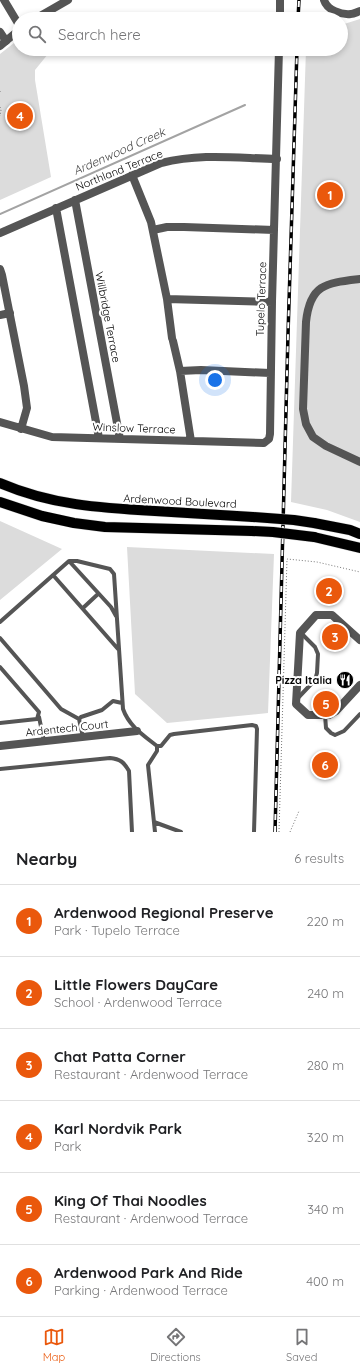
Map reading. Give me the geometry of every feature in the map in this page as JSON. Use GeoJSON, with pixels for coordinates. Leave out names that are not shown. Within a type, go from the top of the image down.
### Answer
{"type":"FeatureCollection","features":[{"type":"Feature","properties":{"kind":"main road","name":"Ardenwood Boulevard"},"geometry":{"type":"LineString","coordinates":[[0,483],[43,498],[72,504],[106,508],[314,522],[360,534]]}},
{"type":"Feature","properties":{"kind":"main road"},"geometry":{"type":"LineString","coordinates":[[0,502],[42,516],[74,523],[105,527],[273,532],[314,537],[360,548]]}},
{"type":"Feature","properties":{"kind":"street"},"geometry":{"type":"LineString","coordinates":[[4,0],[12,13]]}},
{"type":"Feature","properties":{"kind":"street"},"geometry":{"type":"LineString","coordinates":[[47,12],[68,0]]}},
{"type":"Feature","properties":{"kind":"street"},"geometry":{"type":"LineString","coordinates":[[280,0],[280,12]]}},
{"type":"Feature","properties":{"kind":"street"},"geometry":{"type":"LineString","coordinates":[[324,0],[325,4],[335,12]]}},
{"type":"Feature","properties":{"kind":"street"},"geometry":{"type":"LineString","coordinates":[[348,14],[360,11]]}},
{"type":"Feature","properties":{"kind":"street"},"geometry":{"type":"LineString","coordinates":[[0,32],[3,43],[12,36]]}},
{"type":"Feature","properties":{"kind":"street","name":"Tupelo Terrace"},"geometry":{"type":"LineString","coordinates":[[268,439],[270,434],[270,373],[279,56]]}},
{"type":"Feature","properties":{"kind":"street","name":"Northland Terrace"},"geometry":{"type":"LineString","coordinates":[[0,233],[161,163],[180,158],[206,156],[277,159]]}},
{"type":"Feature","properties":{"kind":"street"},"geometry":{"type":"LineString","coordinates":[[132,175],[147,210],[152,230],[167,299],[191,441]]}},
{"type":"Feature","properties":{"kind":"street","name":"Willbridge Terrace"},"geometry":{"type":"LineString","coordinates":[[75,200],[120,439]]}},
{"type":"Feature","properties":{"kind":"street"},"geometry":{"type":"LineString","coordinates":[[56,208],[99,438]]}},
{"type":"Feature","properties":{"kind":"street"},"geometry":{"type":"LineString","coordinates":[[152,230],[167,227],[274,230]]}},
{"type":"Feature","properties":{"kind":"street"},"geometry":{"type":"LineString","coordinates":[[0,269],[10,313],[27,408],[21,429]]}},
{"type":"Feature","properties":{"kind":"street"},"geometry":{"type":"LineString","coordinates":[[360,279],[327,285],[318,290],[311,298],[307,310],[306,322],[303,409],[306,424],[313,437],[326,446],[360,462]]}},
{"type":"Feature","properties":{"kind":"street"},"geometry":{"type":"LineString","coordinates":[[167,299],[272,302]]}},
{"type":"Feature","properties":{"kind":"street"},"geometry":{"type":"LineString","coordinates":[[0,315],[10,313]]}},
{"type":"Feature","properties":{"kind":"street"},"geometry":{"type":"LineString","coordinates":[[180,371],[201,370],[270,373]]}},
{"type":"Feature","properties":{"kind":"street","name":"Winslow Terrace"},"geometry":{"type":"LineString","coordinates":[[0,422],[52,437],[264,443],[268,439]]}},
{"type":"Feature","properties":{"kind":"street"},"geometry":{"type":"LineString","coordinates":[[360,640],[332,615],[316,615],[300,633],[296,704],[308,715],[329,715],[336,711],[360,685]]}},
{"type":"Feature","properties":{"kind":"street","name":"Ardentech Court"},"geometry":{"type":"LineString","coordinates":[[0,746],[137,731]]}},
{"type":"Feature","properties":{"kind":"lane"},"geometry":{"type":"LineString","coordinates":[[0,622],[69,561],[77,560],[110,568],[113,571],[123,709],[126,718],[137,731],[157,746]]}},
{"type":"Feature","properties":{"kind":"lane"},"geometry":{"type":"LineString","coordinates":[[69,561],[116,616]]}},
{"type":"Feature","properties":{"kind":"lane"},"geometry":{"type":"LineString","coordinates":[[53,575],[119,649]]}},
{"type":"Feature","properties":{"kind":"lane"},"geometry":{"type":"LineString","coordinates":[[83,608],[98,594]]}},
{"type":"Feature","properties":{"kind":"lane"},"geometry":{"type":"LineString","coordinates":[[296,699],[315,680],[317,673],[318,654],[315,647],[300,633]]}},
{"type":"Feature","properties":{"kind":"lane"},"geometry":{"type":"LineString","coordinates":[[0,638],[61,709],[79,719],[84,737]]}},
{"type":"Feature","properties":{"kind":"lane"},"geometry":{"type":"LineString","coordinates":[[0,667],[39,712],[44,742]]}},
{"type":"Feature","properties":{"kind":"lane"},"geometry":{"type":"LineString","coordinates":[[79,719],[102,710],[113,701],[122,703]]}},
{"type":"Feature","properties":{"kind":"lane"},"geometry":{"type":"LineString","coordinates":[[325,715],[326,728],[331,734],[334,735],[344,731],[360,714]]}},
{"type":"Feature","properties":{"kind":"lane"},"geometry":{"type":"LineString","coordinates":[[0,723],[37,719],[39,716]]}},
{"type":"Feature","properties":{"kind":"lane"},"geometry":{"type":"LineString","coordinates":[[157,746],[161,746],[170,735],[174,734],[252,725],[256,726],[257,737],[254,832]]}},
{"type":"Feature","properties":{"kind":"lane"},"geometry":{"type":"LineString","coordinates":[[156,832],[148,765],[157,751],[157,746]]}},
{"type":"Feature","properties":{"kind":"lane"},"geometry":{"type":"LineString","coordinates":[[0,769],[110,758],[118,759],[125,764],[129,770],[132,832]]}},
{"type":"Feature","properties":{"kind":"lane"},"geometry":{"type":"LineString","coordinates":[[154,822],[181,832]]}},
{"type":"Feature","properties":{"kind":"path"},"geometry":{"type":"LineString","coordinates":[[0,107],[0,116]]}},
{"type":"Feature","properties":{"kind":"path"},"geometry":{"type":"LineString","coordinates":[[290,832],[299,811]]}},
{"type":"Feature","properties":{"kind":"shaded area"},"geometry":{"type":"Polygon","coordinates":[[[360,19],[360,522],[327,510],[291,502],[306,56],[348,56],[348,23],[360,19]]]}},
{"type":"Feature","properties":{"kind":"shaded area"},"geometry":{"type":"Polygon","coordinates":[[[12,45],[12,56],[46,56],[35,70],[35,80],[51,177],[0,200],[0,54],[12,45]]]}},
{"type":"Feature","properties":{"kind":"shaded area"},"geometry":{"type":"Polygon","coordinates":[[[0,521],[62,549],[0,600],[0,521]]]}},
{"type":"Feature","properties":{"kind":"shaded area"},"geometry":{"type":"Polygon","coordinates":[[[127,547],[274,554],[268,713],[167,723],[135,694],[127,547]]]}},
{"type":"Feature","properties":{"kind":"waterway","name":"Ardenwood Creek"},"geometry":{"type":"LineString","coordinates":[[0,214],[245,105]]}},
{"type":"Feature","properties":{"kind":"railway"},"geometry":{"type":"LineString","coordinates":[[298,12],[299,0]]}},
{"type":"Feature","properties":{"kind":"railway"},"geometry":{"type":"LineString","coordinates":[[275,832],[297,56]]}},
{"type":"Feature","properties":{"kind":"place","name":"Karl Nordvik Park"},"geometry":{"type":"Point","coordinates":[20,116]}},
{"type":"Feature","properties":{"kind":"place","name":"Ardenwood Regional Preserve"},"geometry":{"type":"Point","coordinates":[330,195]}},
{"type":"Feature","properties":{"kind":"place","name":"Little Flowers DayCare"},"geometry":{"type":"Point","coordinates":[329,591]}},
{"type":"Feature","properties":{"kind":"place","name":"Chat Patta Corner"},"geometry":{"type":"Point","coordinates":[335,637]}},
{"type":"Feature","properties":{"kind":"place","name":"Pizza Italia"},"geometry":{"type":"Point","coordinates":[345,680]}},
{"type":"Feature","properties":{"kind":"place","name":"King Of Thai Noodles"},"geometry":{"type":"Point","coordinates":[326,704]}},
{"type":"Feature","properties":{"kind":"place","name":"Ardenwood Park And Ride"},"geometry":{"type":"Point","coordinates":[325,765]}}]}
